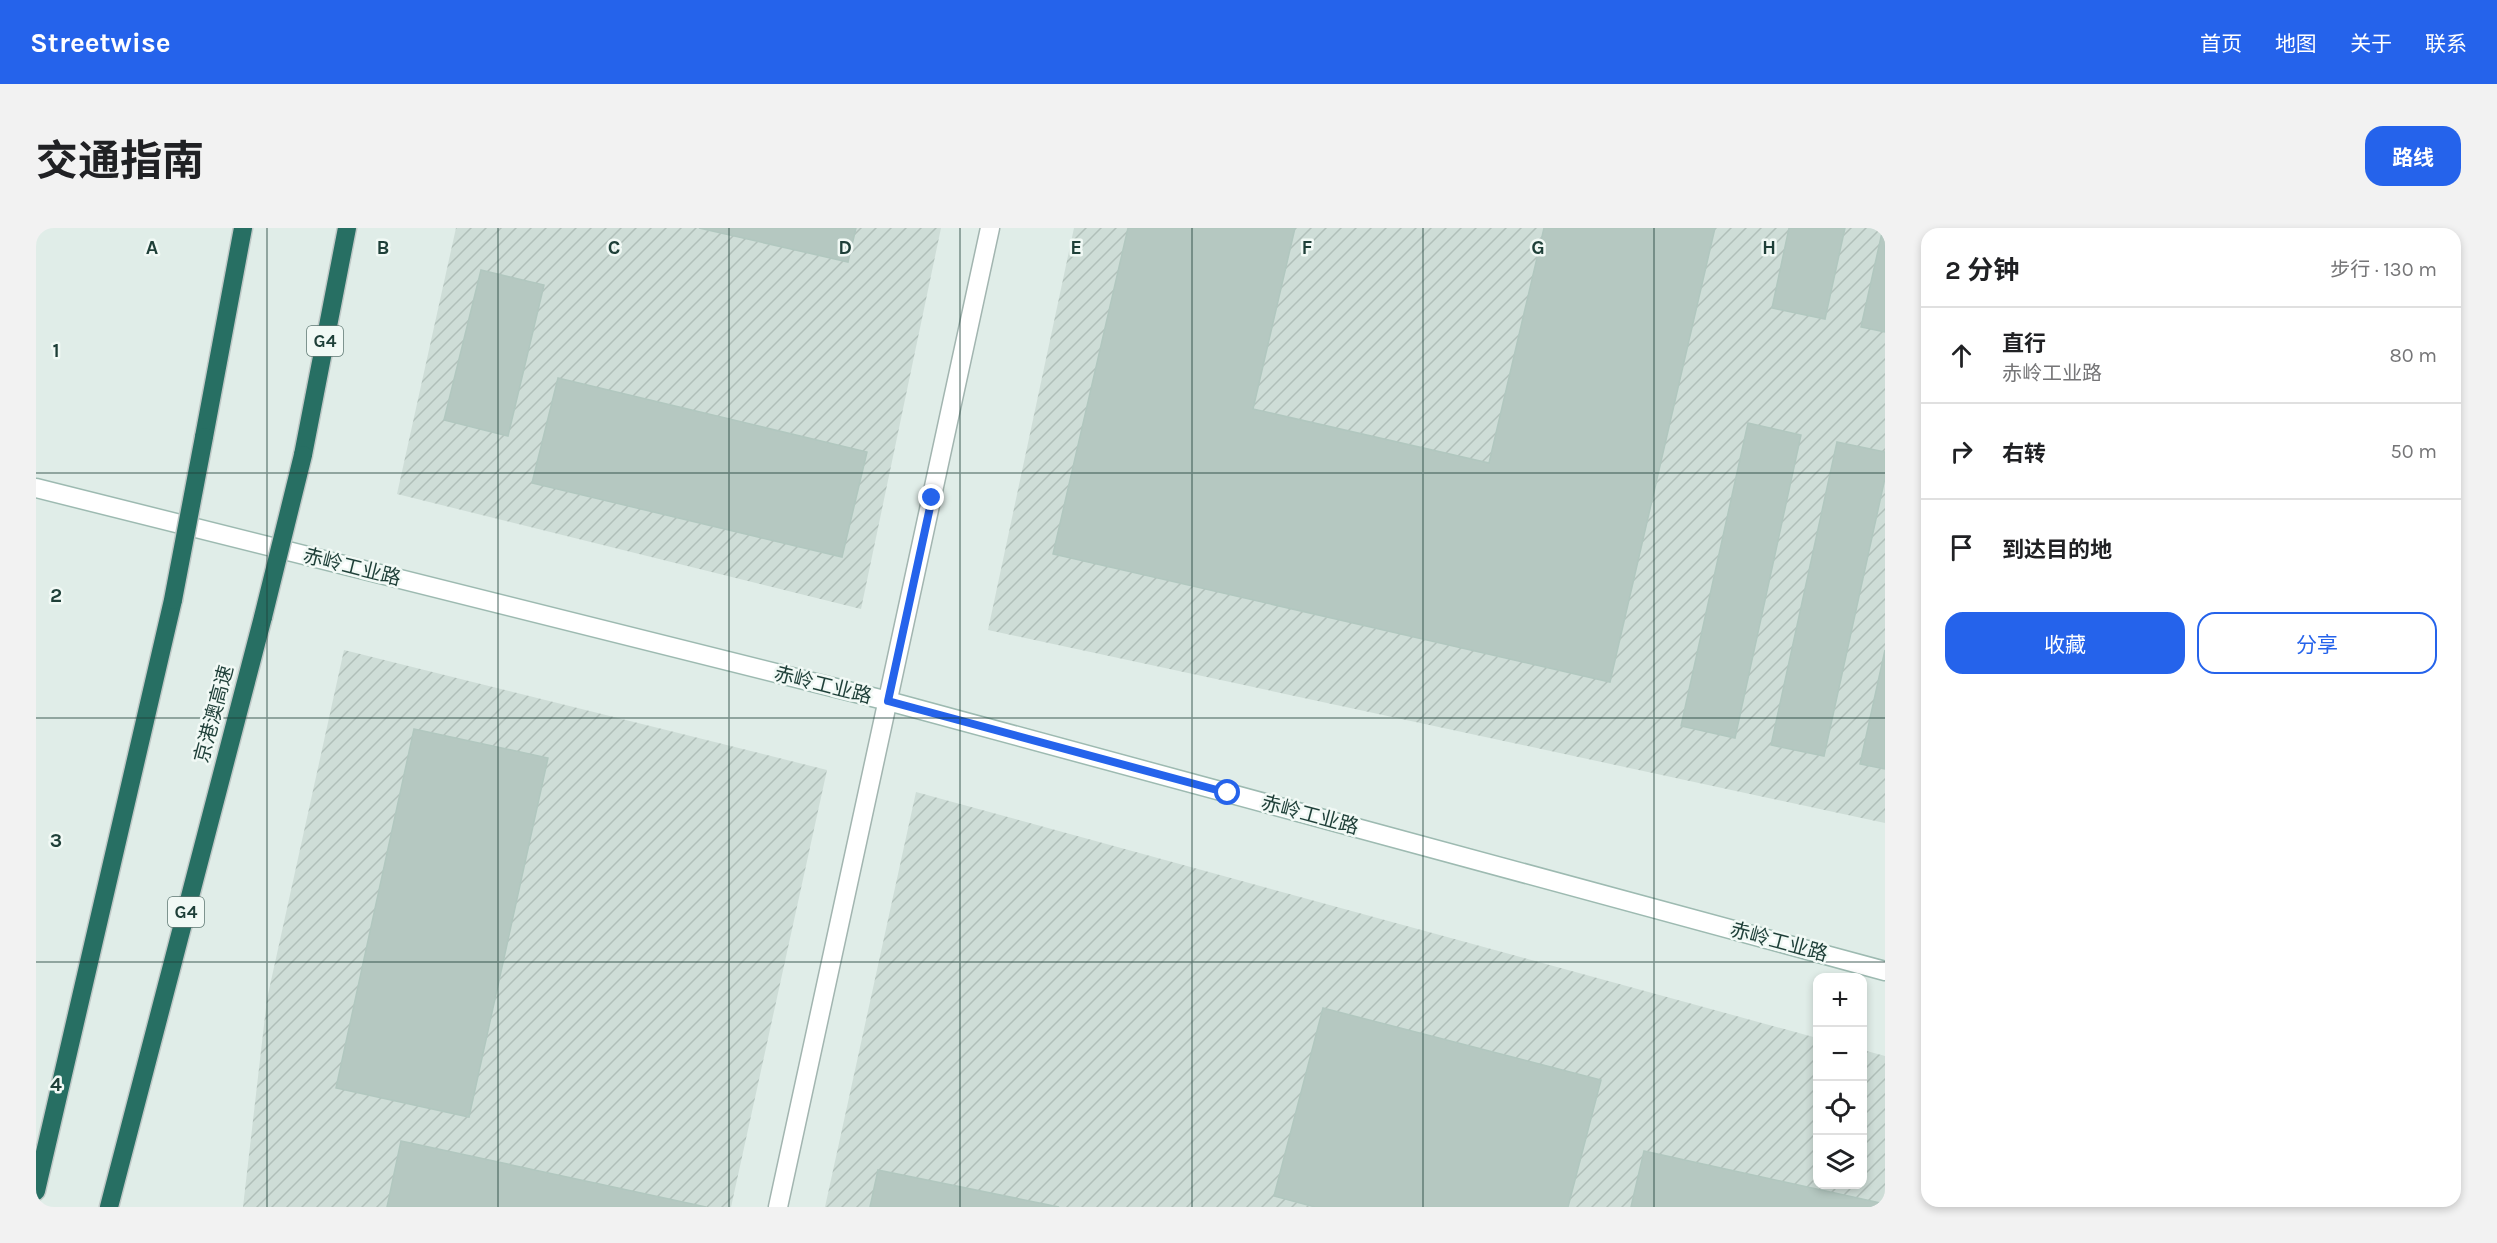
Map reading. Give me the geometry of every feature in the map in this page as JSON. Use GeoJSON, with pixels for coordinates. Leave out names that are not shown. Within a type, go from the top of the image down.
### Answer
{"type":"FeatureCollection","features":[{"type":"Feature","properties":{"kind":"highway"},"geometry":{"type":"LineString","coordinates":[[36,1191],[173,600],[243,228]]}},
{"type":"Feature","properties":{"kind":"highway","name":"京港澳高速"},"geometry":{"type":"LineString","coordinates":[[109,1207],[303,455],[347,228]]}},
{"type":"Feature","properties":{"kind":"street"},"geometry":{"type":"LineString","coordinates":[[778,1207],[990,228]]}},
{"type":"Feature","properties":{"kind":"street","name":"赤岭工业路"},"geometry":{"type":"LineString","coordinates":[[36,488],[888,701],[1885,971]]}},
{"type":"Feature","properties":{"kind":"shaded area"},"geometry":{"type":"Polygon","coordinates":[[[456,228],[941,228],[861,609],[397,494],[456,228]]]}},
{"type":"Feature","properties":{"kind":"shaded area"},"geometry":{"type":"Polygon","coordinates":[[[1074,228],[1885,228],[1885,823],[988,630],[1074,228]]]}},
{"type":"Feature","properties":{"kind":"shaded area"},"geometry":{"type":"Polygon","coordinates":[[[344,650],[827,770],[731,1207],[243,1207],[267,999],[344,650]]]}},
{"type":"Feature","properties":{"kind":"shaded area"},"geometry":{"type":"Polygon","coordinates":[[[916,792],[1813,1037],[1813,1189],[1867,1189],[1867,1051],[1885,1056],[1885,1207],[825,1207],[916,792]]]}},
{"type":"Feature","properties":{"kind":"building"},"geometry":{"type":"Polygon","coordinates":[[[699,228],[856,228],[848,262],[699,228]]]}},
{"type":"Feature","properties":{"kind":"building"},"geometry":{"type":"Polygon","coordinates":[[[1128,228],[1295,228],[1253,409],[1489,463],[1544,228],[1715,228],[1610,682],[1053,554],[1128,228]]]}},
{"type":"Feature","properties":{"kind":"building"},"geometry":{"type":"Polygon","coordinates":[[[1789,228],[1845,228],[1825,319],[1772,308],[1789,228]]]}},
{"type":"Feature","properties":{"kind":"building"},"geometry":{"type":"Polygon","coordinates":[[[1883,228],[1885,228],[1885,332],[1861,327],[1883,228]]]}},
{"type":"Feature","properties":{"kind":"building"},"geometry":{"type":"Polygon","coordinates":[[[481,270],[544,285],[508,436],[444,420],[481,270]]]}},
{"type":"Feature","properties":{"kind":"building"},"geometry":{"type":"Polygon","coordinates":[[[558,378],[867,452],[842,557],[532,483],[558,378]]]}},
{"type":"Feature","properties":{"kind":"building"},"geometry":{"type":"Polygon","coordinates":[[[1748,423],[1801,435],[1735,738],[1681,726],[1748,423]]]}},
{"type":"Feature","properties":{"kind":"building"},"geometry":{"type":"Polygon","coordinates":[[[1837,442],[1885,452],[1885,478],[1824,756],[1771,745],[1837,442]]]}},
{"type":"Feature","properties":{"kind":"building"},"geometry":{"type":"Polygon","coordinates":[[[1885,650],[1885,769],[1860,764],[1885,650]]]}},
{"type":"Feature","properties":{"kind":"building"},"geometry":{"type":"Polygon","coordinates":[[[414,729],[548,758],[469,1117],[336,1088],[414,729]]]}},
{"type":"Feature","properties":{"kind":"building"},"geometry":{"type":"Polygon","coordinates":[[[1323,1008],[1601,1080],[1568,1207],[1315,1207],[1274,1196],[1323,1008]]]}},
{"type":"Feature","properties":{"kind":"building"},"geometry":{"type":"Polygon","coordinates":[[[401,1141],[706,1207],[387,1207],[401,1141]]]}},
{"type":"Feature","properties":{"kind":"building"},"geometry":{"type":"Polygon","coordinates":[[[1644,1151],[1885,1204],[1885,1207],[1631,1207],[1644,1151]]]}},
{"type":"Feature","properties":{"kind":"building"},"geometry":{"type":"Polygon","coordinates":[[[878,1170],[1059,1207],[870,1207],[878,1170]]]}},
{"type":"Feature","properties":{"kind":"route"},"geometry":{"type":"LineString","coordinates":[[932,498],[888,701],[1228,793]]}}]}
